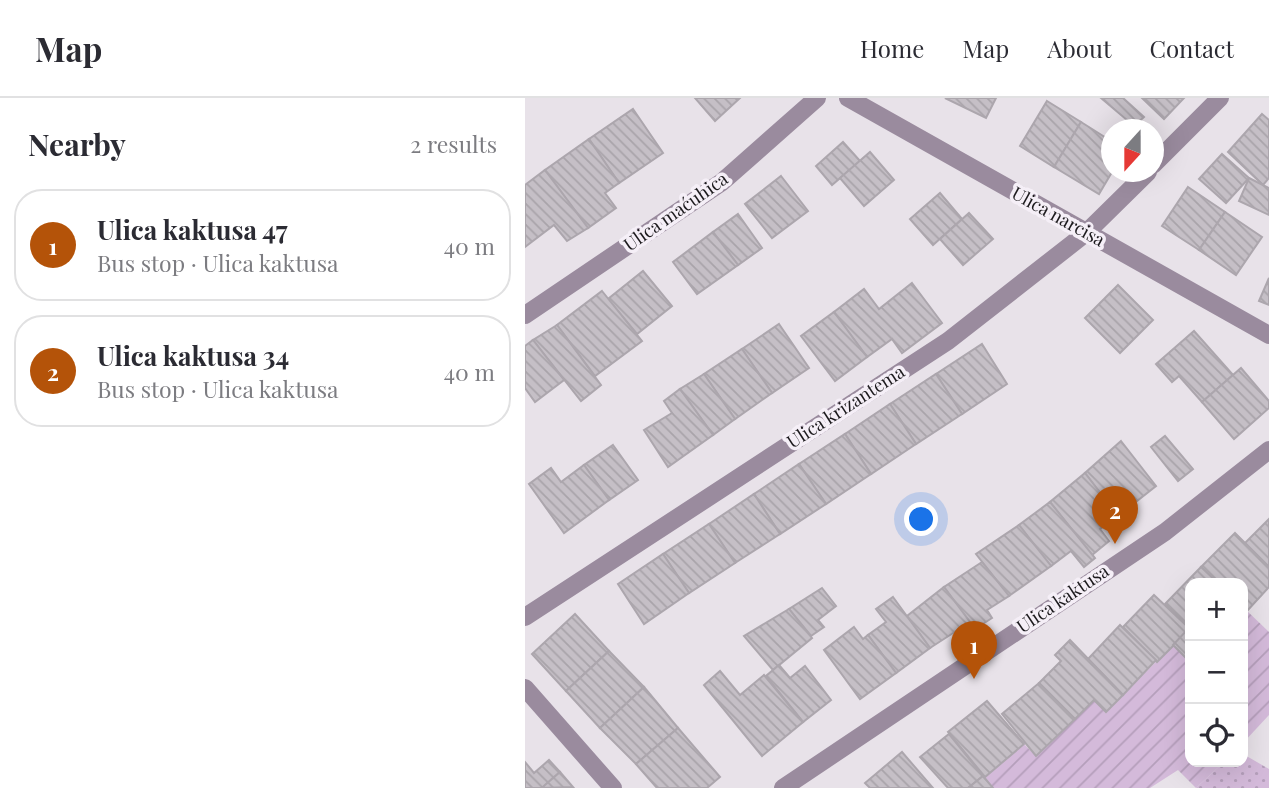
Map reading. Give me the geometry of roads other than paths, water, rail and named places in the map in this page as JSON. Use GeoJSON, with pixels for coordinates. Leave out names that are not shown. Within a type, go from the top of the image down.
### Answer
{"type":"FeatureCollection","features":[{"type":"Feature","properties":{"kind":"street","name":"Ulica maćuhica"},"geometry":{"type":"LineString","coordinates":[[525,315],[722,182],[817,98]]}},
{"type":"Feature","properties":{"kind":"street","name":"Ulica narcisa"},"geometry":{"type":"LineString","coordinates":[[848,98],[1269,335]]}},
{"type":"Feature","properties":{"kind":"street"},"geometry":{"type":"LineString","coordinates":[[1164,155],[1220,98]]}},
{"type":"Feature","properties":{"kind":"street","name":"Ulica krizantema"},"geometry":{"type":"LineString","coordinates":[[525,617],[949,341],[1086,233],[1137,182]]}},
{"type":"Feature","properties":{"kind":"street","name":"Ulica kaktusa"},"geometry":{"type":"LineString","coordinates":[[783,788],[1165,532],[1269,450]]}},
{"type":"Feature","properties":{"kind":"street"},"geometry":{"type":"LineString","coordinates":[[525,688],[613,788]]}},
{"type":"Feature","properties":{"kind":"place","name":"Ulica kaktusa 34"},"geometry":{"type":"Point","coordinates":[1115,544]}},
{"type":"Feature","properties":{"kind":"place","name":"Ulica kaktusa 47"},"geometry":{"type":"Point","coordinates":[974,679]}}]}
